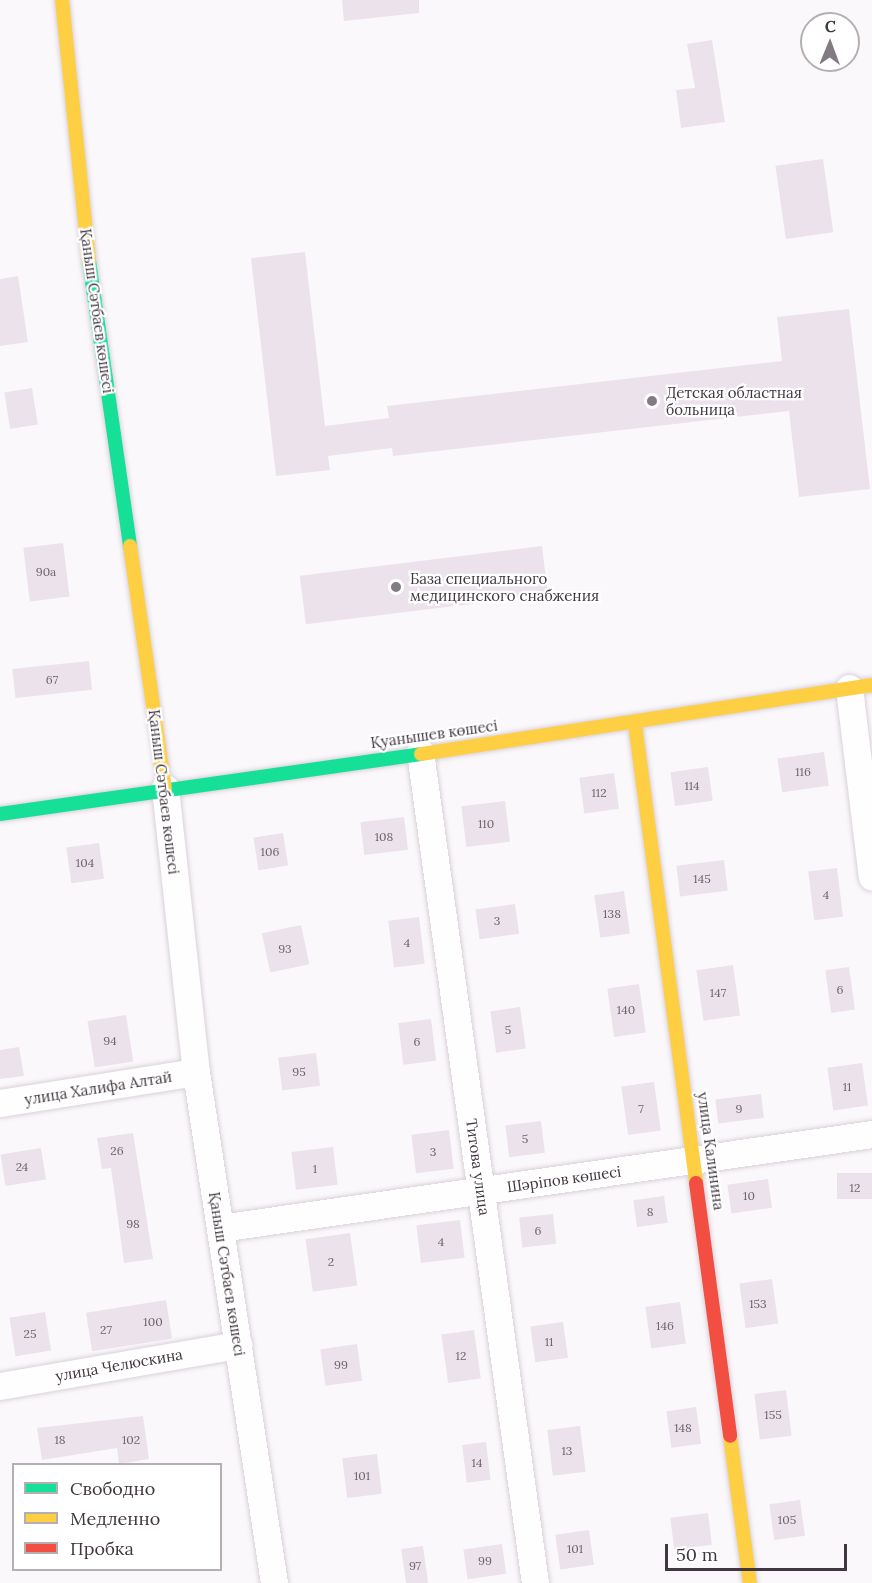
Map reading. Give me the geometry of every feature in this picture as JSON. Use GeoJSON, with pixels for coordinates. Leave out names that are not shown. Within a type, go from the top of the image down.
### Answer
{"type":"FeatureCollection","features":[{"type":"Feature","properties":{"kind":"street","name":"Қаныш Сәтбаев көшесі"},"geometry":{"type":"LineString","coordinates":[[62,0],[88,253],[165,788],[196,1072],[274,1583]]}},
{"type":"Feature","properties":{"kind":"street","name":"Қуанышев көшесі"},"geometry":{"type":"LineString","coordinates":[[0,814],[165,788],[635,724],[860,687]]}},
{"type":"Feature","properties":{"kind":"street"},"geometry":{"type":"LineString","coordinates":[[860,687],[872,877]]}},
{"type":"Feature","properties":{"kind":"street","name":"улица Калинина"},"geometry":{"type":"LineString","coordinates":[[635,724],[696,1160],[750,1583]]}},
{"type":"Feature","properties":{"kind":"street","name":"Титова улица"},"geometry":{"type":"LineString","coordinates":[[420,752],[535,1583]]}},
{"type":"Feature","properties":{"kind":"street","name":"улица Халифа Алтай"},"geometry":{"type":"LineString","coordinates":[[0,1103],[196,1072]]}},
{"type":"Feature","properties":{"kind":"street","name":"Шәріпов көшесі"},"geometry":{"type":"LineString","coordinates":[[220,1228],[872,1134]]}},
{"type":"Feature","properties":{"kind":"street","name":"улица Челюскина"},"geometry":{"type":"LineString","coordinates":[[0,1386],[238,1345]]}},
{"type":"Feature","properties":{"kind":"building"},"geometry":{"type":"Polygon","coordinates":[[[342,0],[419,0],[419,13],[344,21],[342,0]]]}},
{"type":"Feature","properties":{"kind":"building"},"geometry":{"type":"Polygon","coordinates":[[[712,40],[725,122],[681,128],[676,90],[695,88],[687,44],[712,40]]]}},
{"type":"Feature","properties":{"kind":"building"},"geometry":{"type":"Polygon","coordinates":[[[823,159],[833,232],[786,239],[775,166],[823,159]]]}},
{"type":"Feature","properties":{"kind":"building"},"geometry":{"type":"Polygon","coordinates":[[[305,252],[325,426],[389,418],[387,406],[782,361],[777,317],[849,309],[870,489],[799,497],[789,411],[393,456],[392,448],[328,456],[330,470],[276,476],[251,258],[305,252]]]}},
{"type":"Feature","properties":{"kind":"building"},"geometry":{"type":"Polygon","coordinates":[[[18,276],[28,342],[0,346],[0,279],[18,276]]]}},
{"type":"Feature","properties":{"kind":"building"},"geometry":{"type":"Polygon","coordinates":[[[32,388],[38,425],[10,429],[4,392],[32,388]]]}},
{"type":"Feature","properties":{"kind":"building"},"geometry":{"type":"Polygon","coordinates":[[[63,543],[70,597],[30,601],[23,548],[63,543]]]}},
{"type":"Feature","properties":{"kind":"building"},"geometry":{"type":"Polygon","coordinates":[[[542,546],[548,595],[306,624],[300,576],[542,546]]]}},
{"type":"Feature","properties":{"kind":"building"},"geometry":{"type":"Polygon","coordinates":[[[89,661],[92,690],[15,698],[12,669],[89,661]]]}},
{"type":"Feature","properties":{"kind":"building"},"geometry":{"type":"Polygon","coordinates":[[[824,752],[829,786],[782,792],[777,759],[824,752]]]}},
{"type":"Feature","properties":{"kind":"building"},"geometry":{"type":"Polygon","coordinates":[[[708,767],[713,801],[675,806],[670,772],[708,767]]]}},
{"type":"Feature","properties":{"kind":"building"},"geometry":{"type":"Polygon","coordinates":[[[614,773],[619,809],[584,814],[579,778],[614,773]]]}},
{"type":"Feature","properties":{"kind":"building"},"geometry":{"type":"Polygon","coordinates":[[[505,801],[510,842],[466,847],[461,806],[505,801]]]}},
{"type":"Feature","properties":{"kind":"building"},"geometry":{"type":"Polygon","coordinates":[[[404,817],[408,850],[364,855],[360,822],[404,817]]]}},
{"type":"Feature","properties":{"kind":"building"},"geometry":{"type":"Polygon","coordinates":[[[283,833],[288,866],[259,870],[253,838],[283,833]]]}},
{"type":"Feature","properties":{"kind":"building"},"geometry":{"type":"Polygon","coordinates":[[[99,843],[104,879],[71,883],[66,848],[99,843]]]}},
{"type":"Feature","properties":{"kind":"building"},"geometry":{"type":"Polygon","coordinates":[[[724,860],[728,891],[680,897],[676,866],[724,860]]]}},
{"type":"Feature","properties":{"kind":"building"},"geometry":{"type":"Polygon","coordinates":[[[837,868],[843,917],[814,920],[808,872],[837,868]]]}},
{"type":"Feature","properties":{"kind":"building"},"geometry":{"type":"Polygon","coordinates":[[[624,891],[630,934],[600,938],[594,895],[624,891]]]}},
{"type":"Feature","properties":{"kind":"building"},"geometry":{"type":"Polygon","coordinates":[[[515,904],[519,934],[480,939],[475,910],[515,904]]]}},
{"type":"Feature","properties":{"kind":"building"},"geometry":{"type":"Polygon","coordinates":[[[419,917],[425,964],[394,967],[388,921],[419,917]]]}},
{"type":"Feature","properties":{"kind":"building"},"geometry":{"type":"Polygon","coordinates":[[[301,925],[309,964],[270,972],[262,933],[301,925]]]}},
{"type":"Feature","properties":{"kind":"building"},"geometry":{"type":"Polygon","coordinates":[[[733,965],[740,1016],[703,1021],[696,970],[733,965]]]}},
{"type":"Feature","properties":{"kind":"building"},"geometry":{"type":"Polygon","coordinates":[[[849,967],[855,1010],[831,1013],[825,970],[849,967]]]}},
{"type":"Feature","properties":{"kind":"building"},"geometry":{"type":"Polygon","coordinates":[[[639,984],[646,1033],[614,1037],[607,988],[639,984]]]}},
{"type":"Feature","properties":{"kind":"building"},"geometry":{"type":"Polygon","coordinates":[[[520,1007],[526,1049],[496,1053],[490,1011],[520,1007]]]}},
{"type":"Feature","properties":{"kind":"building"},"geometry":{"type":"Polygon","coordinates":[[[126,1015],[133,1061],[95,1068],[87,1021],[126,1015]]]}},
{"type":"Feature","properties":{"kind":"building"},"geometry":{"type":"Polygon","coordinates":[[[431,1019],[436,1061],[403,1065],[398,1023],[431,1019]]]}},
{"type":"Feature","properties":{"kind":"building"},"geometry":{"type":"Polygon","coordinates":[[[19,1047],[24,1076],[0,1079],[0,1050],[19,1047]]]}},
{"type":"Feature","properties":{"kind":"building"},"geometry":{"type":"Polygon","coordinates":[[[316,1053],[320,1086],[282,1090],[278,1058],[316,1053]]]}},
{"type":"Feature","properties":{"kind":"building"},"geometry":{"type":"Polygon","coordinates":[[[862,1063],[868,1106],[833,1110],[827,1068],[862,1063]]]}},
{"type":"Feature","properties":{"kind":"building"},"geometry":{"type":"Polygon","coordinates":[[[654,1082],[661,1131],[628,1135],[621,1087],[654,1082]]]}},
{"type":"Feature","properties":{"kind":"building"},"geometry":{"type":"Polygon","coordinates":[[[761,1094],[764,1118],[718,1123],[715,1100],[761,1094]]]}},
{"type":"Feature","properties":{"kind":"building"},"geometry":{"type":"Polygon","coordinates":[[[541,1121],[545,1153],[509,1157],[505,1125],[541,1121]]]}},
{"type":"Feature","properties":{"kind":"building"},"geometry":{"type":"Polygon","coordinates":[[[449,1130],[454,1169],[416,1173],[411,1135],[449,1130]]]}},
{"type":"Feature","properties":{"kind":"building"},"geometry":{"type":"Polygon","coordinates":[[[133,1133],[153,1259],[124,1263],[111,1168],[102,1169],[97,1138],[133,1133]]]}},
{"type":"Feature","properties":{"kind":"building"},"geometry":{"type":"Polygon","coordinates":[[[333,1147],[338,1185],[296,1190],[291,1152],[333,1147]]]}},
{"type":"Feature","properties":{"kind":"building"},"geometry":{"type":"Polygon","coordinates":[[[41,1148],[46,1180],[6,1186],[1,1154],[41,1148]]]}},
{"type":"Feature","properties":{"kind":"building"},"geometry":{"type":"Polygon","coordinates":[[[837,1173],[872,1173],[872,1199],[837,1199],[837,1173]]]}},
{"type":"Feature","properties":{"kind":"building"},"geometry":{"type":"Polygon","coordinates":[[[768,1179],[772,1208],[731,1213],[727,1185],[768,1179]]]}},
{"type":"Feature","properties":{"kind":"building"},"geometry":{"type":"Polygon","coordinates":[[[664,1196],[668,1223],[637,1227],[633,1200],[664,1196]]]}},
{"type":"Feature","properties":{"kind":"building"},"geometry":{"type":"Polygon","coordinates":[[[553,1214],[556,1244],[522,1247],[519,1218],[553,1214]]]}},
{"type":"Feature","properties":{"kind":"building"},"geometry":{"type":"Polygon","coordinates":[[[460,1220],[465,1258],[421,1263],[416,1225],[460,1220]]]}},
{"type":"Feature","properties":{"kind":"building"},"geometry":{"type":"Polygon","coordinates":[[[350,1233],[357,1285],[313,1292],[305,1239],[350,1233]]]}},
{"type":"Feature","properties":{"kind":"building"},"geometry":{"type":"Polygon","coordinates":[[[772,1279],[778,1324],[746,1328],[739,1284],[772,1279]]]}},
{"type":"Feature","properties":{"kind":"building"},"geometry":{"type":"Polygon","coordinates":[[[166,1300],[172,1339],[92,1351],[86,1313],[166,1300]]]}},
{"type":"Feature","properties":{"kind":"building"},"geometry":{"type":"Polygon","coordinates":[[[680,1302],[686,1344],[651,1348],[645,1307],[680,1302]]]}},
{"type":"Feature","properties":{"kind":"building"},"geometry":{"type":"Polygon","coordinates":[[[45,1312],[51,1351],[16,1356],[9,1318],[45,1312]]]}},
{"type":"Feature","properties":{"kind":"building"},"geometry":{"type":"Polygon","coordinates":[[[563,1322],[568,1358],[535,1362],[530,1327],[563,1322]]]}},
{"type":"Feature","properties":{"kind":"building"},"geometry":{"type":"Polygon","coordinates":[[[474,1330],[481,1379],[448,1383],[441,1335],[474,1330]]]}},
{"type":"Feature","properties":{"kind":"building"},"geometry":{"type":"Polygon","coordinates":[[[357,1344],[362,1381],[326,1386],[320,1349],[357,1344]]]}},
{"type":"Feature","properties":{"kind":"building"},"geometry":{"type":"Polygon","coordinates":[[[786,1390],[792,1436],[760,1440],[754,1394],[786,1390]]]}},
{"type":"Feature","properties":{"kind":"building"},"geometry":{"type":"Polygon","coordinates":[[[696,1407],[701,1444],[671,1448],[666,1411],[696,1407]]]}},
{"type":"Feature","properties":{"kind":"building"},"geometry":{"type":"Polygon","coordinates":[[[143,1416],[149,1459],[119,1463],[117,1448],[42,1460],[37,1428],[143,1416]]]}},
{"type":"Feature","properties":{"kind":"building"},"geometry":{"type":"Polygon","coordinates":[[[580,1426],[586,1472],[553,1476],[547,1430],[580,1426]]]}},
{"type":"Feature","properties":{"kind":"building"},"geometry":{"type":"Polygon","coordinates":[[[486,1442],[491,1480],[467,1483],[462,1445],[486,1442]]]}},
{"type":"Feature","properties":{"kind":"building"},"geometry":{"type":"Polygon","coordinates":[[[377,1454],[382,1494],[347,1498],[342,1458],[377,1454]]]}},
{"type":"Feature","properties":{"kind":"building"},"geometry":{"type":"Polygon","coordinates":[[[800,1500],[805,1536],[774,1540],[769,1504],[800,1500]]]}},
{"type":"Feature","properties":{"kind":"building"},"geometry":{"type":"Polygon","coordinates":[[[708,1513],[712,1545],[674,1549],[670,1518],[708,1513]]]}},
{"type":"Feature","properties":{"kind":"building"},"geometry":{"type":"Polygon","coordinates":[[[589,1530],[594,1565],[560,1569],[555,1535],[589,1530]]]}},
{"type":"Feature","properties":{"kind":"building"},"geometry":{"type":"Polygon","coordinates":[[[502,1544],[506,1574],[468,1579],[463,1549],[502,1544]]]}},
{"type":"Feature","properties":{"kind":"building"},"geometry":{"type":"Polygon","coordinates":[[[423,1546],[428,1583],[406,1583],[401,1549],[423,1546]]]}},
{"type":"Feature","properties":{"kind":"traffic: fast"},"geometry":{"type":"LineString","coordinates":[[89,261],[130,546]]}},
{"type":"Feature","properties":{"kind":"traffic: fast"},"geometry":{"type":"LineString","coordinates":[[0,814],[421,754]]}},
{"type":"Feature","properties":{"kind":"traffic: slow"},"geometry":{"type":"LineString","coordinates":[[62,0],[89,261]]}},
{"type":"Feature","properties":{"kind":"traffic: slow"},"geometry":{"type":"LineString","coordinates":[[130,546],[165,788]]}},
{"type":"Feature","properties":{"kind":"traffic: slow"},"geometry":{"type":"LineString","coordinates":[[421,754],[872,685]]}},
{"type":"Feature","properties":{"kind":"traffic: slow"},"geometry":{"type":"LineString","coordinates":[[635,724],[696,1183]]}},
{"type":"Feature","properties":{"kind":"traffic: slow"},"geometry":{"type":"LineString","coordinates":[[730,1436],[750,1583]]}},
{"type":"Feature","properties":{"kind":"traffic: jam"},"geometry":{"type":"LineString","coordinates":[[696,1183],[730,1436]]}},
{"type":"Feature","properties":{"kind":"place","name":"Детская областная больница"},"geometry":{"type":"Point","coordinates":[652,401]}},
{"type":"Feature","properties":{"kind":"place","name":"База специального медицинского снабжения"},"geometry":{"type":"Point","coordinates":[396,587]}}]}
